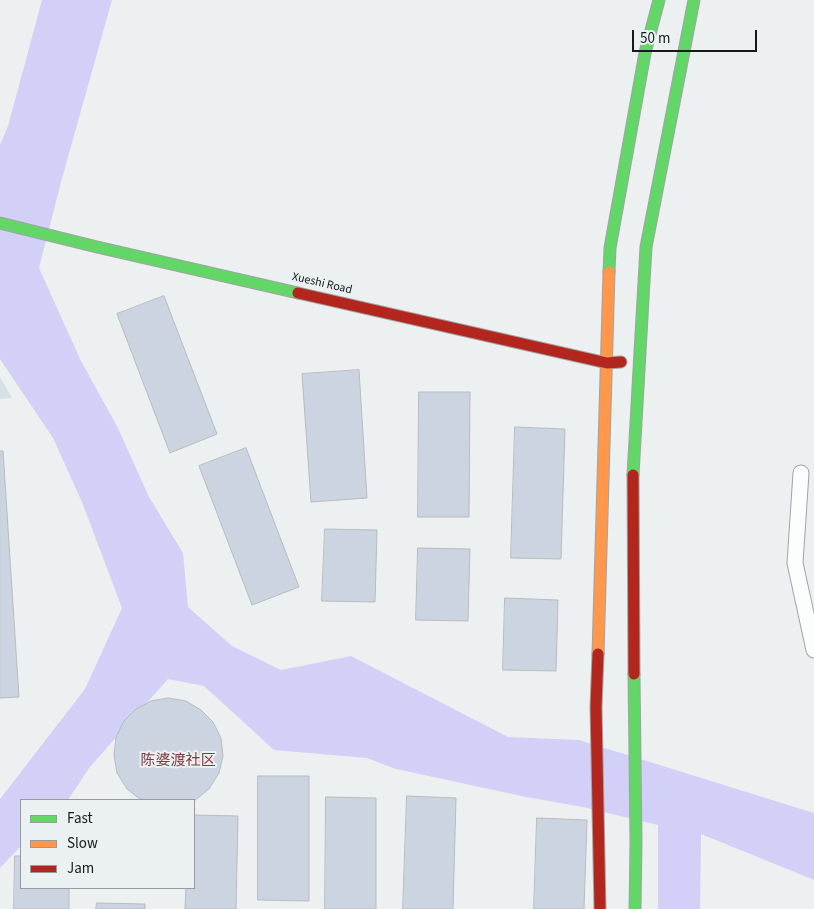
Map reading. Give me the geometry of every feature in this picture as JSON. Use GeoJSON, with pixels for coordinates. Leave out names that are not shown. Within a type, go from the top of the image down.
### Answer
{"type":"FeatureCollection","features":[{"type":"Feature","properties":{"kind":"street"},"geometry":{"type":"LineString","coordinates":[[600,909],[596,706],[610,248],[645,53],[659,0]]}},
{"type":"Feature","properties":{"kind":"street"},"geometry":{"type":"LineString","coordinates":[[635,909],[632,495],[646,247],[694,0]]}},
{"type":"Feature","properties":{"kind":"street","name":"Xueshi Road"},"geometry":{"type":"LineString","coordinates":[[0,223],[97,247],[607,363],[640,361]]}},
{"type":"Feature","properties":{"kind":"street"},"geometry":{"type":"LineString","coordinates":[[802,473],[795,563],[814,650]]}},
{"type":"Feature","properties":{"kind":"shaded area"},"geometry":{"type":"Polygon","coordinates":[[[0,377],[12,398],[0,399],[0,377]]]}},
{"type":"Feature","properties":{"kind":"water"},"geometry":{"type":"Polygon","coordinates":[[[42,0],[112,0],[39,268],[81,361],[118,428],[149,497],[183,553],[188,607],[232,646],[281,670],[351,656],[508,737],[579,740],[814,813],[814,880],[701,834],[700,909],[658,909],[658,825],[583,807],[526,797],[396,769],[367,758],[274,750],[204,686],[168,679],[89,768],[69,799],[20,799],[20,847],[0,868],[0,799],[85,689],[122,608],[82,502],[53,438],[0,359],[0,145],[8,126],[42,0]]]}},
{"type":"Feature","properties":{"kind":"building"},"geometry":{"type":"Polygon","coordinates":[[[164,296],[217,434],[170,453],[117,314],[164,296]]]}},
{"type":"Feature","properties":{"kind":"building"},"geometry":{"type":"Polygon","coordinates":[[[359,370],[367,498],[311,502],[302,374],[359,370]]]}},
{"type":"Feature","properties":{"kind":"building"},"geometry":{"type":"Polygon","coordinates":[[[419,392],[470,392],[469,517],[418,517],[419,392]]]}},
{"type":"Feature","properties":{"kind":"building"},"geometry":{"type":"Polygon","coordinates":[[[515,427],[565,429],[561,559],[511,558],[515,427]]]}},
{"type":"Feature","properties":{"kind":"building"},"geometry":{"type":"Polygon","coordinates":[[[246,448],[299,587],[252,605],[199,466],[246,448]]]}},
{"type":"Feature","properties":{"kind":"building"},"geometry":{"type":"Polygon","coordinates":[[[0,451],[3,451],[19,697],[0,698],[0,451]]]}},
{"type":"Feature","properties":{"kind":"building"},"geometry":{"type":"Polygon","coordinates":[[[325,529],[377,530],[375,602],[322,601],[325,529]]]}},
{"type":"Feature","properties":{"kind":"building"},"geometry":{"type":"Polygon","coordinates":[[[418,548],[470,549],[468,621],[416,620],[418,548]]]}},
{"type":"Feature","properties":{"kind":"building"},"geometry":{"type":"Polygon","coordinates":[[[505,598],[558,600],[556,671],[503,670],[505,598]]]}},
{"type":"Feature","properties":{"kind":"building"},"geometry":{"type":"Polygon","coordinates":[[[169,698],[186,701],[201,710],[213,722],[221,738],[223,756],[219,773],[209,789],[195,800],[140,799],[127,789],[117,773],[114,755],[116,737],[124,721],[136,709],[151,701],[169,698]]]}},
{"type":"Feature","properties":{"kind":"building"},"geometry":{"type":"Polygon","coordinates":[[[258,776],[309,776],[309,901],[258,900],[258,776]]]}},
{"type":"Feature","properties":{"kind":"building"},"geometry":{"type":"Polygon","coordinates":[[[407,796],[456,798],[453,909],[403,909],[407,796]]]}},
{"type":"Feature","properties":{"kind":"building"},"geometry":{"type":"Polygon","coordinates":[[[326,797],[376,798],[376,909],[325,909],[326,797]]]}},
{"type":"Feature","properties":{"kind":"building"},"geometry":{"type":"Polygon","coordinates":[[[195,815],[238,816],[236,909],[185,909],[186,889],[195,889],[195,815]]]}},
{"type":"Feature","properties":{"kind":"building"},"geometry":{"type":"Polygon","coordinates":[[[537,818],[587,820],[584,909],[534,909],[537,818]]]}},
{"type":"Feature","properties":{"kind":"building"},"geometry":{"type":"Polygon","coordinates":[[[15,856],[20,856],[20,889],[69,889],[69,909],[14,909],[15,856]]]}},
{"type":"Feature","properties":{"kind":"building"},"geometry":{"type":"Polygon","coordinates":[[[97,903],[145,904],[145,909],[96,909],[97,903]]]}},
{"type":"Feature","properties":{"kind":"traffic: fast"},"geometry":{"type":"LineString","coordinates":[[609,272],[610,248],[645,53],[659,0]]}},
{"type":"Feature","properties":{"kind":"traffic: fast"},"geometry":{"type":"LineString","coordinates":[[633,475],[646,247],[694,0]]}},
{"type":"Feature","properties":{"kind":"traffic: fast"},"geometry":{"type":"LineString","coordinates":[[0,223],[298,293]]}},
{"type":"Feature","properties":{"kind":"traffic: fast"},"geometry":{"type":"LineString","coordinates":[[634,674],[635,909]]}},
{"type":"Feature","properties":{"kind":"traffic: slow"},"geometry":{"type":"LineString","coordinates":[[598,654],[609,272]]}},
{"type":"Feature","properties":{"kind":"traffic: jam"},"geometry":{"type":"LineString","coordinates":[[298,293],[607,363],[621,362]]}},
{"type":"Feature","properties":{"kind":"traffic: jam"},"geometry":{"type":"LineString","coordinates":[[633,475],[634,674]]}},
{"type":"Feature","properties":{"kind":"traffic: jam"},"geometry":{"type":"LineString","coordinates":[[598,654],[596,707],[600,909]]}},
{"type":"Feature","properties":{"kind":"district","name":"陈婆渡社区"},"geometry":{"type":"Point","coordinates":[178,762]}}]}
